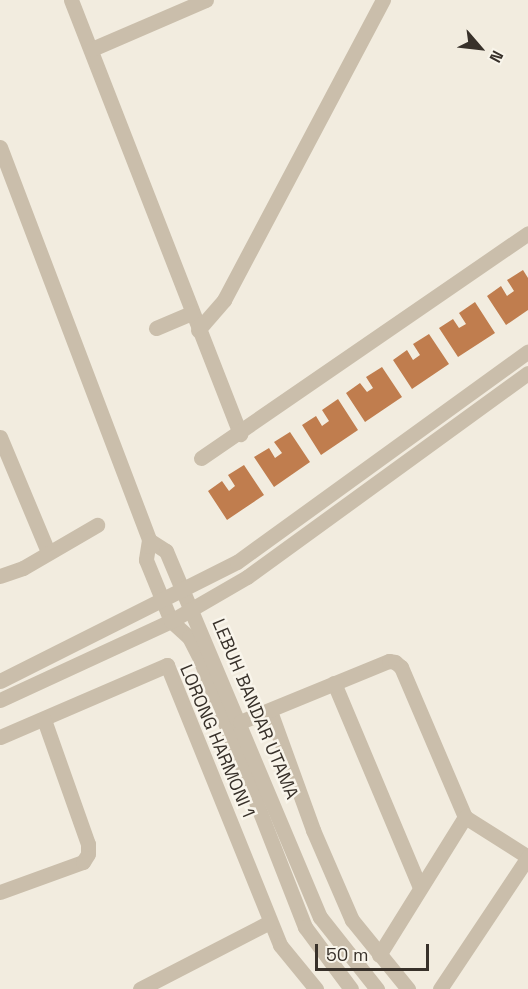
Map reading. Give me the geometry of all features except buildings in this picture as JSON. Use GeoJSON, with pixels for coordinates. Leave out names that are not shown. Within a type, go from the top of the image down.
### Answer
{"type":"FeatureCollection","features":[{"type":"Feature","properties":{"kind":"street"},"geometry":{"type":"LineString","coordinates":[[71,0],[240,434]]}},
{"type":"Feature","properties":{"kind":"street"},"geometry":{"type":"LineString","coordinates":[[92,49],[206,0]]}},
{"type":"Feature","properties":{"kind":"street"},"geometry":{"type":"LineString","coordinates":[[198,330],[224,300],[383,0]]}},
{"type":"Feature","properties":{"kind":"street"},"geometry":{"type":"LineString","coordinates":[[0,147],[149,540]]}},
{"type":"Feature","properties":{"kind":"street"},"geometry":{"type":"LineString","coordinates":[[201,458],[240,434],[528,232]]}},
{"type":"Feature","properties":{"kind":"street"},"geometry":{"type":"LineString","coordinates":[[156,328],[192,313]]}},
{"type":"Feature","properties":{"kind":"street"},"geometry":{"type":"LineString","coordinates":[[0,681],[163,602],[237,562],[528,351]]}},
{"type":"Feature","properties":{"kind":"street"},"geometry":{"type":"LineString","coordinates":[[0,700],[171,621],[247,577],[528,373]]}},
{"type":"Feature","properties":{"kind":"street"},"geometry":{"type":"LineString","coordinates":[[0,436],[48,552]]}},
{"type":"Feature","properties":{"kind":"street"},"geometry":{"type":"LineString","coordinates":[[0,576],[98,525]]}},
{"type":"Feature","properties":{"kind":"street","name":"LEBUH BANDAR UTAMA"},"geometry":{"type":"LineString","coordinates":[[351,989],[304,927],[275,846],[200,659],[189,637],[171,621],[146,560],[149,540],[166,551],[291,843],[320,917],[377,989]]}},
{"type":"Feature","properties":{"kind":"street"},"geometry":{"type":"LineString","coordinates":[[240,722],[388,661],[401,666],[440,764],[465,817],[526,864],[440,989]]}},
{"type":"Feature","properties":{"kind":"street","name":"LORONG HARMONI 1"},"geometry":{"type":"LineString","coordinates":[[0,737],[44,720],[167,665],[280,945],[316,989]]}},
{"type":"Feature","properties":{"kind":"street"},"geometry":{"type":"LineString","coordinates":[[334,682],[420,888]]}},
{"type":"Feature","properties":{"kind":"street"},"geometry":{"type":"LineString","coordinates":[[270,711],[313,830],[352,920],[408,989]]}},
{"type":"Feature","properties":{"kind":"street"},"geometry":{"type":"LineString","coordinates":[[0,892],[83,862],[88,854],[88,844],[44,720]]}},
{"type":"Feature","properties":{"kind":"street"},"geometry":{"type":"LineString","coordinates":[[379,955],[465,817]]}},
{"type":"Feature","properties":{"kind":"street"},"geometry":{"type":"LineString","coordinates":[[275,846],[291,843]]}},
{"type":"Feature","properties":{"kind":"street"},"geometry":{"type":"LineString","coordinates":[[140,989],[270,922]]}}]}
